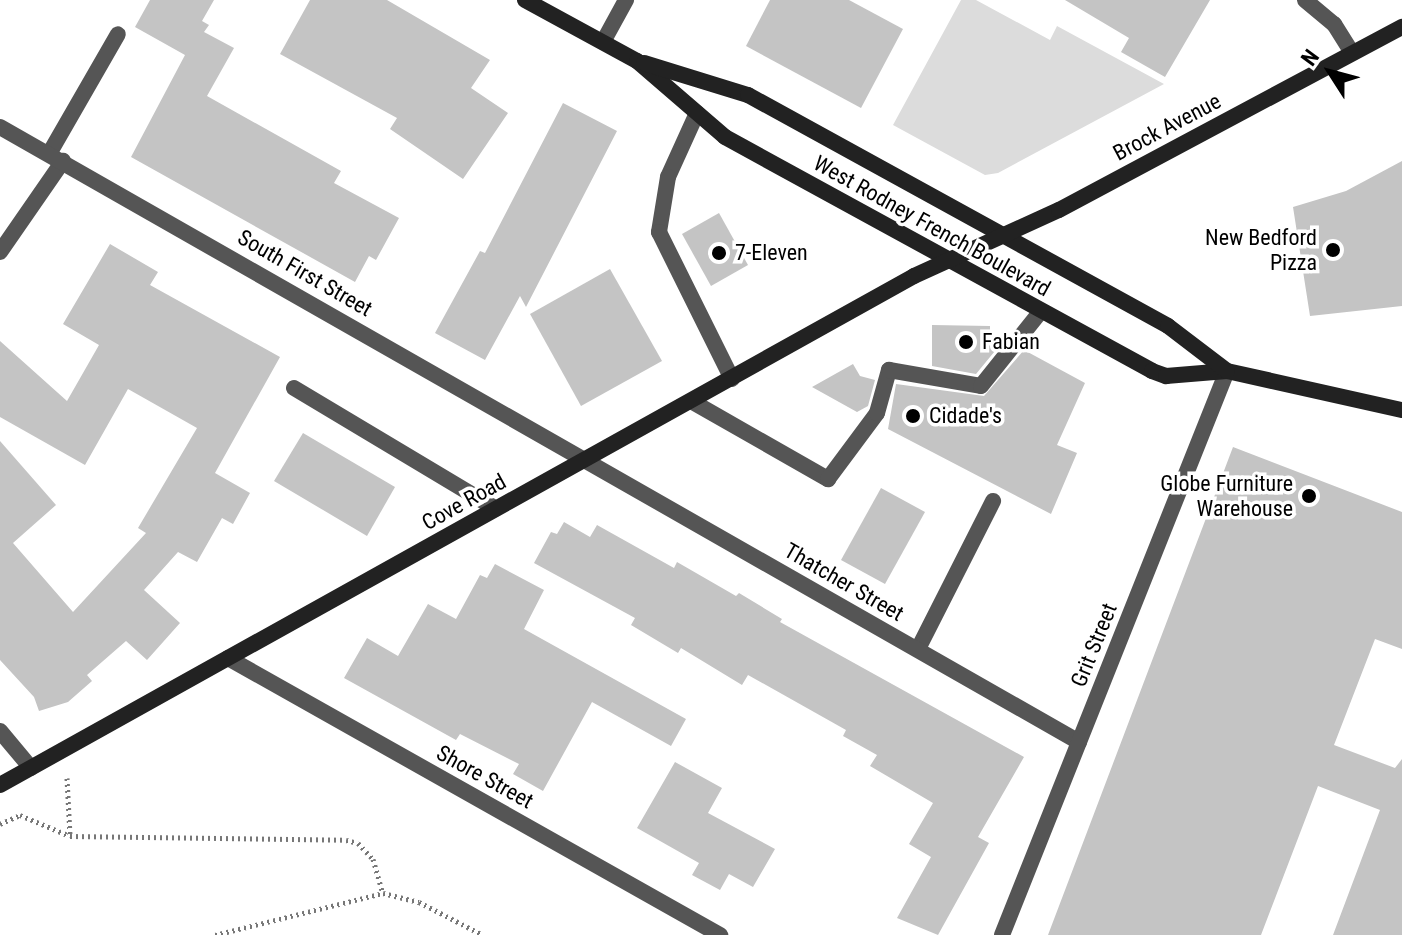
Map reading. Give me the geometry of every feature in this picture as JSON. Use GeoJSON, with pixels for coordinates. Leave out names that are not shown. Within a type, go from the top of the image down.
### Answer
{"type":"FeatureCollection","features":[{"type":"Feature","properties":{"kind":"main road","name":"West Rodney French Boulevard"},"geometry":{"type":"LineString","coordinates":[[525,0],[637,61],[725,137],[1041,311],[1166,376],[1227,371],[1402,410]]}},
{"type":"Feature","properties":{"kind":"main road","name":"Brock Avenue"},"geometry":{"type":"LineString","coordinates":[[951,262],[1402,27]]}},
{"type":"Feature","properties":{"kind":"main road","name":"West Rodney French Boulevard"},"geometry":{"type":"LineString","coordinates":[[637,61],[748,95],[1181,334],[1227,371]]}},
{"type":"Feature","properties":{"kind":"main road","name":"Cove Road"},"geometry":{"type":"LineString","coordinates":[[0,785],[914,276],[951,262]]}},
{"type":"Feature","properties":{"kind":"street"},"geometry":{"type":"LineString","coordinates":[[603,42],[626,0]]}},
{"type":"Feature","properties":{"kind":"street"},"geometry":{"type":"LineString","coordinates":[[1305,0],[1334,24],[1352,53]]}},
{"type":"Feature","properties":{"kind":"street"},"geometry":{"type":"LineString","coordinates":[[0,252],[56,158],[118,34]]}},
{"type":"Feature","properties":{"kind":"street"},"geometry":{"type":"LineString","coordinates":[[697,113],[668,177],[659,232],[732,379]]}},
{"type":"Feature","properties":{"kind":"street","name":"South First Street"},"geometry":{"type":"LineString","coordinates":[[0,127],[587,459]]}},
{"type":"Feature","properties":{"kind":"street"},"geometry":{"type":"LineString","coordinates":[[691,401],[828,479],[877,413],[889,370],[981,386],[1041,311]]}},
{"type":"Feature","properties":{"kind":"street","name":"Grit Street"},"geometry":{"type":"LineString","coordinates":[[1002,935],[1227,371]]}},
{"type":"Feature","properties":{"kind":"street"},"geometry":{"type":"LineString","coordinates":[[294,388],[496,509]]}},
{"type":"Feature","properties":{"kind":"street","name":"Thatcher Street"},"geometry":{"type":"LineString","coordinates":[[587,459],[1079,742]]}},
{"type":"Feature","properties":{"kind":"street"},"geometry":{"type":"LineString","coordinates":[[918,649],[993,501]]}},
{"type":"Feature","properties":{"kind":"street","name":"Shore Street"},"geometry":{"type":"LineString","coordinates":[[228,658],[720,935]]}},
{"type":"Feature","properties":{"kind":"street"},"geometry":{"type":"LineString","coordinates":[[0,731],[31,768]]}},
{"type":"Feature","properties":{"kind":"path"},"geometry":{"type":"LineString","coordinates":[[56,754],[71,785],[70,836]]}},
{"type":"Feature","properties":{"kind":"path"},"geometry":{"type":"LineString","coordinates":[[0,824],[20,815],[70,836],[346,840],[358,843],[373,859],[383,893]]}},
{"type":"Feature","properties":{"kind":"path"},"geometry":{"type":"LineString","coordinates":[[215,935],[383,893],[419,902],[483,935]]}},
{"type":"Feature","properties":{"kind":"shaded area"},"geometry":{"type":"Polygon","coordinates":[[[961,0],[976,0],[1050,40],[1057,26],[1164,84],[998,173],[985,175],[893,125],[961,0]]]}},
{"type":"Feature","properties":{"kind":"building"},"geometry":{"type":"Polygon","coordinates":[[[150,0],[214,0],[202,21],[209,25],[204,32],[234,48],[207,96],[341,171],[334,183],[399,218],[376,260],[369,256],[355,282],[131,157],[185,55],[135,27],[150,0]]]}},
{"type":"Feature","properties":{"kind":"building"},"geometry":{"type":"Polygon","coordinates":[[[310,0],[387,0],[490,60],[471,88],[508,113],[463,179],[390,129],[397,118],[280,54],[310,0]]]}},
{"type":"Feature","properties":{"kind":"building"},"geometry":{"type":"Polygon","coordinates":[[[770,0],[849,0],[903,29],[861,108],[746,46],[770,0]]]}},
{"type":"Feature","properties":{"kind":"building"},"geometry":{"type":"Polygon","coordinates":[[[1065,0],[1210,0],[1165,77],[1121,52],[1129,38],[1065,0]]]}},
{"type":"Feature","properties":{"kind":"building"},"geometry":{"type":"Polygon","coordinates":[[[563,103],[617,131],[526,307],[520,296],[485,360],[435,333],[480,251],[485,253],[563,103]]]}},
{"type":"Feature","properties":{"kind":"building"},"geometry":{"type":"Polygon","coordinates":[[[1402,161],[1402,306],[1310,316],[1293,207],[1346,191],[1402,161]]]}},
{"type":"Feature","properties":{"kind":"building"},"geometry":{"type":"Polygon","coordinates":[[[719,213],[748,265],[711,286],[682,234],[719,213]]]}},
{"type":"Feature","properties":{"kind":"building"},"geometry":{"type":"Polygon","coordinates":[[[110,244],[158,272],[150,285],[280,357],[215,473],[250,493],[233,524],[222,518],[197,562],[178,552],[144,590],[180,623],[147,660],[126,641],[87,675],[92,681],[68,702],[39,711],[34,697],[0,660],[0,441],[56,505],[13,543],[73,612],[146,533],[138,528],[197,428],[128,389],[85,465],[0,417],[0,341],[67,401],[99,345],[63,324],[110,244]]]}},
{"type":"Feature","properties":{"kind":"building"},"geometry":{"type":"Polygon","coordinates":[[[610,269],[662,361],[581,406],[530,314],[610,269]]]}},
{"type":"Feature","properties":{"kind":"building"},"geometry":{"type":"Polygon","coordinates":[[[932,325],[990,326],[990,332],[1004,340],[976,374],[932,366],[932,325]]]}},
{"type":"Feature","properties":{"kind":"building"},"geometry":{"type":"Polygon","coordinates":[[[1024,350],[1085,383],[1057,445],[1077,453],[1051,514],[888,429],[896,384],[984,396],[1024,350]]]}},
{"type":"Feature","properties":{"kind":"building"},"geometry":{"type":"Polygon","coordinates":[[[853,364],[860,376],[875,380],[868,406],[857,412],[812,387],[853,364]]]}},
{"type":"Feature","properties":{"kind":"building"},"geometry":{"type":"Polygon","coordinates":[[[303,433],[395,487],[367,536],[274,481],[303,433]]]}},
{"type":"Feature","properties":{"kind":"building"},"geometry":{"type":"Polygon","coordinates":[[[1233,447],[1402,512],[1402,649],[1375,639],[1334,745],[1395,768],[1402,759],[1402,935],[1333,935],[1380,810],[1318,786],[1261,935],[1048,935],[1233,447]]]}},
{"type":"Feature","properties":{"kind":"building"},"geometry":{"type":"Polygon","coordinates":[[[881,488],[925,512],[885,584],[841,560],[881,488]]]}},
{"type":"Feature","properties":{"kind":"building"},"geometry":{"type":"Polygon","coordinates":[[[564,522],[590,537],[597,525],[674,568],[677,562],[736,596],[739,593],[782,619],[780,622],[1024,757],[978,837],[989,843],[938,935],[897,918],[931,857],[909,844],[933,803],[870,766],[877,755],[843,736],[846,730],[748,675],[742,685],[681,648],[678,653],[631,625],[635,618],[534,563],[551,532],[557,534],[564,522]]]}},
{"type":"Feature","properties":{"kind":"building"},"geometry":{"type":"Polygon","coordinates":[[[495,564],[544,590],[524,629],[686,719],[671,746],[592,702],[543,791],[513,774],[519,764],[460,734],[456,740],[344,678],[367,638],[398,656],[428,604],[456,619],[480,575],[487,578],[495,564]]]}},
{"type":"Feature","properties":{"kind":"building"},"geometry":{"type":"Polygon","coordinates":[[[675,762],[722,788],[708,813],[775,849],[753,887],[729,874],[720,890],[692,875],[699,863],[637,828],[675,762]]]}},
{"type":"Feature","properties":{"kind":"place","name":"New Bedford Pizza"},"geometry":{"type":"Point","coordinates":[1333,250]}},
{"type":"Feature","properties":{"kind":"place","name":"7-Eleven"},"geometry":{"type":"Point","coordinates":[719,253]}},
{"type":"Feature","properties":{"kind":"place","name":"Fabian"},"geometry":{"type":"Point","coordinates":[966,342]}},
{"type":"Feature","properties":{"kind":"place","name":"Cidade's"},"geometry":{"type":"Point","coordinates":[913,416]}},
{"type":"Feature","properties":{"kind":"place","name":"Globe Furniture Warehouse"},"geometry":{"type":"Point","coordinates":[1309,496]}}]}
